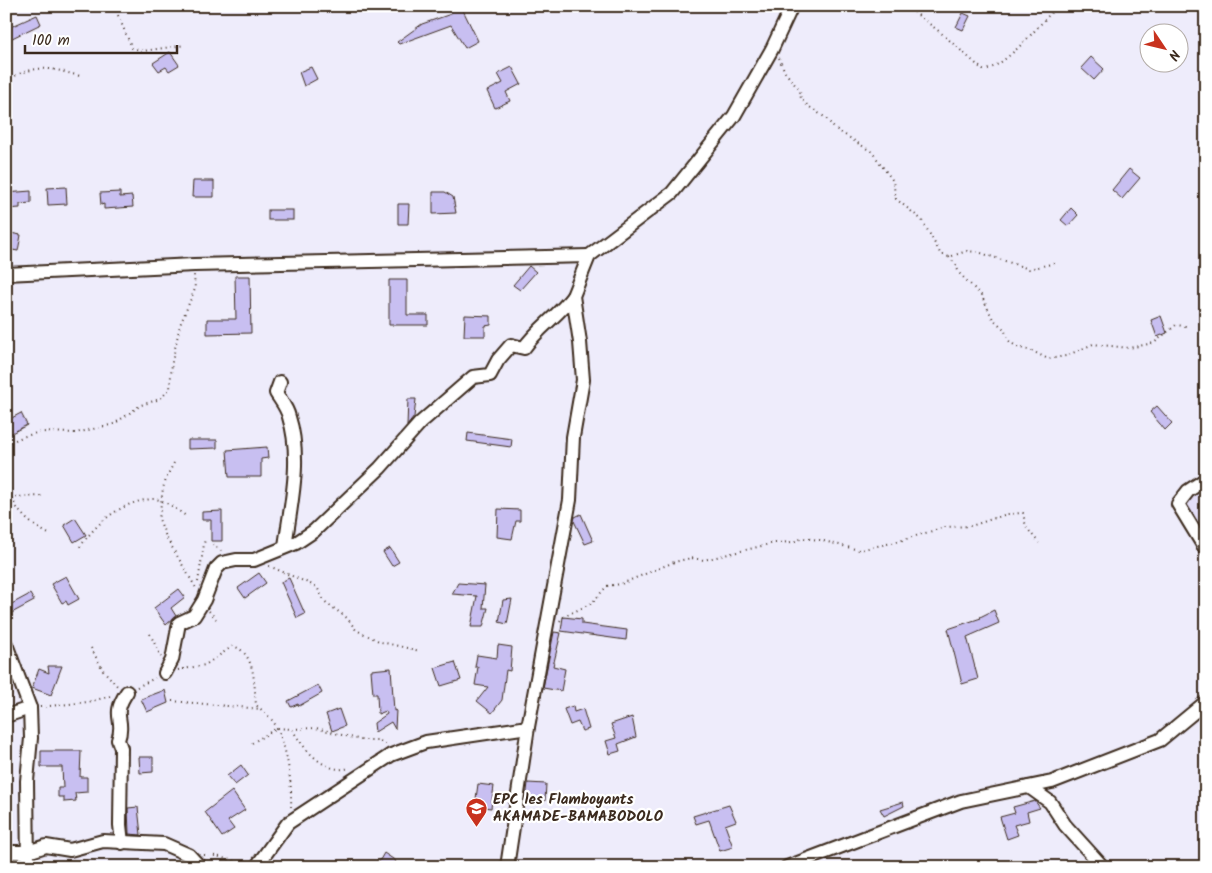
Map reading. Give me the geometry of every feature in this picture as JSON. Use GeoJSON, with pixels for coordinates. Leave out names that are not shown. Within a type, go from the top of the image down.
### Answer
{"type":"FeatureCollection","features":[{"type":"Feature","properties":{"kind":"street"},"geometry":{"type":"LineString","coordinates":[[167,670],[172,660],[179,623],[194,616],[204,600],[216,569],[222,563],[236,560],[254,560],[296,543],[314,531],[380,468],[420,423],[473,377],[490,375],[498,360],[510,345],[524,348],[537,330],[561,312],[573,296],[589,256],[672,193],[734,116],[772,49],[792,6]]}},
{"type":"Feature","properties":{"kind":"street"},"geometry":{"type":"LineString","coordinates":[[6,274],[194,265],[589,256]]}},
{"type":"Feature","properties":{"kind":"street"},"geometry":{"type":"LineString","coordinates":[[507,867],[528,727],[570,500],[573,437],[583,380],[580,342],[573,296]]}},
{"type":"Feature","properties":{"kind":"street"},"geometry":{"type":"LineString","coordinates":[[280,382],[276,393],[289,414],[294,435],[295,475],[285,546]]}},
{"type":"Feature","properties":{"kind":"street"},"geometry":{"type":"LineString","coordinates":[[1206,479],[1188,491],[1178,504],[1206,550]]}},
{"type":"Feature","properties":{"kind":"street"},"geometry":{"type":"LineString","coordinates":[[6,644],[30,708],[31,738],[27,781],[28,867]]}},
{"type":"Feature","properties":{"kind":"street"},"geometry":{"type":"LineString","coordinates":[[122,842],[120,825],[121,748],[118,740],[120,733],[117,709],[125,692]]}},
{"type":"Feature","properties":{"kind":"street"},"geometry":{"type":"LineString","coordinates":[[787,867],[961,801],[1052,782],[1160,740],[1206,702]]}},
{"type":"Feature","properties":{"kind":"street"},"geometry":{"type":"LineString","coordinates":[[6,716],[30,708]]}},
{"type":"Feature","properties":{"kind":"street"},"geometry":{"type":"LineString","coordinates":[[258,864],[288,823],[370,768],[400,752],[426,742],[528,727]]}},
{"type":"Feature","properties":{"kind":"street"},"geometry":{"type":"LineString","coordinates":[[1029,787],[1050,802],[1065,825],[1104,867]]}},
{"type":"Feature","properties":{"kind":"street"},"geometry":{"type":"LineString","coordinates":[[6,852],[28,852],[46,846],[70,850],[103,841],[164,844],[190,855],[200,867]]}},
{"type":"Feature","properties":{"kind":"path"},"geometry":{"type":"LineString","coordinates":[[114,6],[132,48],[143,51],[186,45]]}},
{"type":"Feature","properties":{"kind":"path"},"geometry":{"type":"LineString","coordinates":[[304,6],[307,10]]}},
{"type":"Feature","properties":{"kind":"path"},"geometry":{"type":"LineString","coordinates":[[906,6],[940,32],[983,70],[990,70],[1033,33],[1056,6]]}},
{"type":"Feature","properties":{"kind":"path"},"geometry":{"type":"LineString","coordinates":[[772,49],[776,51],[784,72],[800,92],[804,103],[826,118],[834,128],[872,152],[893,181],[896,199],[922,220],[940,253],[949,257],[956,265],[959,273],[980,295],[993,318],[1004,329],[1008,341],[1017,347],[1032,351],[1048,359],[1066,356],[1093,344],[1129,348],[1154,343],[1176,325],[1185,326],[1186,330]]}},
{"type":"Feature","properties":{"kind":"path"},"geometry":{"type":"LineString","coordinates":[[6,80],[24,71],[43,67],[80,76]]}},
{"type":"Feature","properties":{"kind":"path"},"geometry":{"type":"LineString","coordinates":[[949,257],[967,251],[978,252],[1029,268],[1056,263]]}},
{"type":"Feature","properties":{"kind":"path"},"geometry":{"type":"LineString","coordinates":[[6,444],[22,436],[40,432],[76,433],[114,424],[141,405],[160,399],[170,389],[172,362],[180,325],[195,289],[194,265]]}},
{"type":"Feature","properties":{"kind":"path"},"geometry":{"type":"LineString","coordinates":[[174,463],[168,474],[160,502],[161,527],[196,589],[205,538]]}},
{"type":"Feature","properties":{"kind":"path"},"geometry":{"type":"LineString","coordinates":[[6,468],[12,497],[26,518],[40,530],[51,535]]}},
{"type":"Feature","properties":{"kind":"path"},"geometry":{"type":"LineString","coordinates":[[6,500],[12,497],[45,496]]}},
{"type":"Feature","properties":{"kind":"path"},"geometry":{"type":"LineString","coordinates":[[80,547],[107,516],[136,503],[153,499],[173,507],[186,516]]}},
{"type":"Feature","properties":{"kind":"path"},"geometry":{"type":"LineString","coordinates":[[558,623],[563,617],[592,603],[606,586],[621,584],[674,562],[691,558],[704,560],[774,542],[793,542],[803,538],[820,540],[859,550],[896,542],[945,527],[971,526],[1007,514],[1022,513],[1026,527],[1039,543]]}},
{"type":"Feature","properties":{"kind":"path"},"geometry":{"type":"LineString","coordinates":[[254,560],[317,587],[324,600],[343,613],[356,630],[381,642],[420,651]]}},
{"type":"Feature","properties":{"kind":"path"},"geometry":{"type":"LineString","coordinates":[[204,600],[216,619]]}},
{"type":"Feature","properties":{"kind":"path"},"geometry":{"type":"LineString","coordinates":[[150,634],[167,670]]}},
{"type":"Feature","properties":{"kind":"path"},"geometry":{"type":"LineString","coordinates":[[30,708],[88,702],[125,692],[167,670],[205,665],[233,646],[241,649],[250,662],[256,705],[277,728],[289,771],[291,808],[288,823]]}},
{"type":"Feature","properties":{"kind":"path"},"geometry":{"type":"LineString","coordinates":[[91,648],[103,670],[125,692]]}},
{"type":"Feature","properties":{"kind":"path"},"geometry":{"type":"LineString","coordinates":[[172,701],[261,709]]}},
{"type":"Feature","properties":{"kind":"path"},"geometry":{"type":"LineString","coordinates":[[252,743],[277,728],[316,728],[361,740],[378,740],[400,752]]}},
{"type":"Feature","properties":{"kind":"path"},"geometry":{"type":"LineString","coordinates":[[292,729],[303,749],[325,765],[344,770],[352,767]]}},
{"type":"Feature","properties":{"kind":"path"},"geometry":{"type":"LineString","coordinates":[[190,855],[216,856],[241,864],[258,864]]}},
{"type":"Feature","properties":{"kind":"shaded area"},"geometry":{"type":"Polygon","coordinates":[[[1206,487],[1206,542],[1181,504],[1206,487]]]}},
{"type":"Feature","properties":{"kind":"building"},"geometry":{"type":"Polygon","coordinates":[[[447,6],[461,6],[478,41],[465,48],[451,25],[399,44],[397,42],[422,24],[451,14],[447,6]]]}},
{"type":"Feature","properties":{"kind":"building"},"geometry":{"type":"Polygon","coordinates":[[[963,13],[970,16],[963,30],[956,27],[963,13]]]}},
{"type":"Feature","properties":{"kind":"building"},"geometry":{"type":"Polygon","coordinates":[[[37,15],[41,24],[6,41],[6,29],[37,15]]]}},
{"type":"Feature","properties":{"kind":"building"},"geometry":{"type":"Polygon","coordinates":[[[170,52],[179,65],[169,71],[166,67],[159,71],[153,63],[170,52]]]}},
{"type":"Feature","properties":{"kind":"building"},"geometry":{"type":"Polygon","coordinates":[[[1091,57],[1104,69],[1094,80],[1081,68],[1091,57]]]}},
{"type":"Feature","properties":{"kind":"building"},"geometry":{"type":"Polygon","coordinates":[[[311,67],[317,79],[304,86],[299,72],[311,67]]]}},
{"type":"Feature","properties":{"kind":"building"},"geometry":{"type":"Polygon","coordinates":[[[512,67],[521,84],[506,92],[510,101],[495,108],[487,91],[503,83],[498,74],[512,67]]]}},
{"type":"Feature","properties":{"kind":"building"},"geometry":{"type":"Polygon","coordinates":[[[1129,169],[1140,178],[1122,199],[1112,190],[1129,169]]]}},
{"type":"Feature","properties":{"kind":"building"},"geometry":{"type":"Polygon","coordinates":[[[193,181],[214,181],[214,197],[192,197],[193,181]]]}},
{"type":"Feature","properties":{"kind":"building"},"geometry":{"type":"Polygon","coordinates":[[[66,187],[67,204],[48,205],[47,188],[66,187]]]}},
{"type":"Feature","properties":{"kind":"building"},"geometry":{"type":"Polygon","coordinates":[[[31,191],[31,203],[20,204],[20,208],[6,209],[6,193],[31,191]]]}},
{"type":"Feature","properties":{"kind":"building"},"geometry":{"type":"Polygon","coordinates":[[[120,192],[120,197],[132,196],[133,207],[104,209],[104,204],[101,205],[100,193],[120,192]]]}},
{"type":"Feature","properties":{"kind":"building"},"geometry":{"type":"Polygon","coordinates":[[[433,192],[445,192],[453,197],[456,213],[433,214],[433,192]]]}},
{"type":"Feature","properties":{"kind":"building"},"geometry":{"type":"Polygon","coordinates":[[[398,204],[409,204],[408,224],[398,224],[398,204]]]}},
{"type":"Feature","properties":{"kind":"building"},"geometry":{"type":"Polygon","coordinates":[[[1071,208],[1078,215],[1068,226],[1061,220],[1071,208]]]}},
{"type":"Feature","properties":{"kind":"building"},"geometry":{"type":"Polygon","coordinates":[[[268,210],[293,210],[293,220],[268,220],[268,210]]]}},
{"type":"Feature","properties":{"kind":"building"},"geometry":{"type":"Polygon","coordinates":[[[10,233],[21,235],[18,251],[7,249],[10,233]]]}},
{"type":"Feature","properties":{"kind":"building"},"geometry":{"type":"Polygon","coordinates":[[[529,266],[536,272],[520,290],[513,285],[529,266]]]}},
{"type":"Feature","properties":{"kind":"building"},"geometry":{"type":"Polygon","coordinates":[[[235,276],[250,276],[251,333],[207,334],[207,319],[236,319],[235,276]]]}},
{"type":"Feature","properties":{"kind":"building"},"geometry":{"type":"Polygon","coordinates":[[[389,280],[407,280],[407,315],[428,315],[428,325],[389,325],[389,280]]]}},
{"type":"Feature","properties":{"kind":"building"},"geometry":{"type":"Polygon","coordinates":[[[465,315],[491,316],[491,325],[485,326],[485,336],[464,336],[465,315]]]}},
{"type":"Feature","properties":{"kind":"building"},"geometry":{"type":"Polygon","coordinates":[[[1161,316],[1167,333],[1157,337],[1151,320],[1161,316]]]}},
{"type":"Feature","properties":{"kind":"building"},"geometry":{"type":"Polygon","coordinates":[[[408,399],[416,399],[414,417],[407,426],[408,399]]]}},
{"type":"Feature","properties":{"kind":"building"},"geometry":{"type":"Polygon","coordinates":[[[1157,406],[1172,423],[1165,430],[1150,412],[1157,406]]]}},
{"type":"Feature","properties":{"kind":"building"},"geometry":{"type":"Polygon","coordinates":[[[21,413],[27,425],[6,436],[6,421],[21,413]]]}},
{"type":"Feature","properties":{"kind":"building"},"geometry":{"type":"Polygon","coordinates":[[[468,433],[512,439],[511,447],[467,441],[468,433]]]}},
{"type":"Feature","properties":{"kind":"building"},"geometry":{"type":"Polygon","coordinates":[[[188,440],[217,440],[217,448],[188,449],[188,440]]]}},
{"type":"Feature","properties":{"kind":"building"},"geometry":{"type":"Polygon","coordinates":[[[267,447],[268,458],[261,459],[261,477],[229,477],[227,450],[267,447]]]}},
{"type":"Feature","properties":{"kind":"building"},"geometry":{"type":"Polygon","coordinates":[[[498,509],[520,510],[520,521],[516,521],[512,539],[497,537],[498,509]]]}},
{"type":"Feature","properties":{"kind":"building"},"geometry":{"type":"Polygon","coordinates":[[[222,511],[222,541],[211,541],[211,520],[202,520],[202,512],[222,511]]]}},
{"type":"Feature","properties":{"kind":"building"},"geometry":{"type":"Polygon","coordinates":[[[581,514],[593,541],[585,544],[574,521],[575,517],[581,514]]]}},
{"type":"Feature","properties":{"kind":"building"},"geometry":{"type":"Polygon","coordinates":[[[75,518],[86,535],[74,542],[64,525],[75,518]]]}},
{"type":"Feature","properties":{"kind":"building"},"geometry":{"type":"Polygon","coordinates":[[[390,548],[399,562],[392,566],[383,552],[390,548]]]}},
{"type":"Feature","properties":{"kind":"building"},"geometry":{"type":"Polygon","coordinates":[[[259,573],[266,583],[245,598],[238,588],[259,573]]]}},
{"type":"Feature","properties":{"kind":"building"},"geometry":{"type":"Polygon","coordinates":[[[66,576],[79,599],[68,605],[66,601],[62,603],[51,584],[66,576]]]}},
{"type":"Feature","properties":{"kind":"building"},"geometry":{"type":"Polygon","coordinates":[[[289,578],[305,614],[297,618],[281,582],[289,578]]]}},
{"type":"Feature","properties":{"kind":"building"},"geometry":{"type":"Polygon","coordinates":[[[458,583],[485,585],[483,608],[488,608],[483,627],[471,627],[477,596],[452,594],[458,583]]]}},
{"type":"Feature","properties":{"kind":"building"},"geometry":{"type":"Polygon","coordinates":[[[179,589],[185,597],[171,608],[176,616],[166,625],[154,608],[179,589]]]}},
{"type":"Feature","properties":{"kind":"building"},"geometry":{"type":"Polygon","coordinates":[[[30,594],[34,601],[6,616],[6,607],[30,594]]]}},
{"type":"Feature","properties":{"kind":"building"},"geometry":{"type":"Polygon","coordinates":[[[512,599],[507,624],[499,622],[503,600],[512,599]]]}},
{"type":"Feature","properties":{"kind":"building"},"geometry":{"type":"Polygon","coordinates":[[[994,610],[999,623],[967,637],[978,679],[962,684],[948,629],[981,618],[994,610]]]}},
{"type":"Feature","properties":{"kind":"building"},"geometry":{"type":"Polygon","coordinates":[[[563,617],[582,619],[582,624],[627,630],[626,640],[561,631],[563,617]]]}},
{"type":"Feature","properties":{"kind":"building"},"geometry":{"type":"Polygon","coordinates":[[[554,632],[561,633],[553,666],[565,669],[561,691],[543,688],[554,632]]]}},
{"type":"Feature","properties":{"kind":"building"},"geometry":{"type":"Polygon","coordinates":[[[498,645],[512,647],[510,671],[506,670],[502,700],[492,713],[477,701],[488,687],[475,685],[478,667],[475,667],[477,655],[497,658],[498,645]]]}},
{"type":"Feature","properties":{"kind":"building"},"geometry":{"type":"Polygon","coordinates":[[[455,662],[461,680],[441,686],[435,668],[455,662]]]}},
{"type":"Feature","properties":{"kind":"building"},"geometry":{"type":"Polygon","coordinates":[[[48,666],[62,666],[51,695],[32,688],[39,669],[49,673],[48,666]]]}},
{"type":"Feature","properties":{"kind":"building"},"geometry":{"type":"Polygon","coordinates":[[[391,668],[394,711],[396,710],[395,729],[391,722],[375,732],[374,723],[387,714],[386,711],[378,714],[377,694],[373,694],[371,670],[391,668]]]}},
{"type":"Feature","properties":{"kind":"building"},"geometry":{"type":"Polygon","coordinates":[[[318,685],[322,693],[299,706],[298,704],[291,707],[288,701],[318,685]]]}},
{"type":"Feature","properties":{"kind":"building"},"geometry":{"type":"Polygon","coordinates":[[[165,690],[168,703],[147,712],[141,699],[165,690]]]}},
{"type":"Feature","properties":{"kind":"building"},"geometry":{"type":"Polygon","coordinates":[[[573,706],[574,712],[583,709],[589,729],[582,731],[578,722],[570,725],[564,709],[573,706]]]}},
{"type":"Feature","properties":{"kind":"building"},"geometry":{"type":"Polygon","coordinates":[[[339,709],[345,726],[332,731],[326,714],[339,709]]]}},
{"type":"Feature","properties":{"kind":"building"},"geometry":{"type":"Polygon","coordinates":[[[632,717],[636,737],[618,744],[620,751],[610,754],[606,741],[616,738],[611,724],[632,717]]]}},
{"type":"Feature","properties":{"kind":"building"},"geometry":{"type":"Polygon","coordinates":[[[41,751],[81,751],[80,777],[87,777],[87,792],[75,793],[76,801],[64,802],[64,797],[58,797],[58,788],[63,788],[62,767],[41,767],[41,751]]]}},
{"type":"Feature","properties":{"kind":"building"},"geometry":{"type":"Polygon","coordinates":[[[139,757],[153,757],[153,772],[140,773],[139,757]]]}},
{"type":"Feature","properties":{"kind":"building"},"geometry":{"type":"Polygon","coordinates":[[[241,765],[248,775],[235,785],[227,776],[241,765]]]}},
{"type":"Feature","properties":{"kind":"building"},"geometry":{"type":"Polygon","coordinates":[[[528,783],[546,784],[545,801],[526,799],[528,783]]]}},
{"type":"Feature","properties":{"kind":"building"},"geometry":{"type":"Polygon","coordinates":[[[478,784],[494,786],[491,808],[475,806],[478,784]]]}},
{"type":"Feature","properties":{"kind":"building"},"geometry":{"type":"Polygon","coordinates":[[[232,791],[245,810],[228,821],[234,829],[222,837],[205,812],[232,791]]]}},
{"type":"Feature","properties":{"kind":"building"},"geometry":{"type":"Polygon","coordinates":[[[1035,801],[1040,808],[1027,812],[1029,821],[1014,825],[1018,835],[1007,839],[1000,817],[1015,813],[1013,807],[1035,801]]]}},
{"type":"Feature","properties":{"kind":"building"},"geometry":{"type":"Polygon","coordinates":[[[903,802],[904,806],[884,816],[880,809],[903,802]]]}},
{"type":"Feature","properties":{"kind":"building"},"geometry":{"type":"Polygon","coordinates":[[[729,805],[736,821],[725,825],[733,847],[720,851],[709,820],[696,824],[693,816],[729,805]]]}},
{"type":"Feature","properties":{"kind":"building"},"geometry":{"type":"Polygon","coordinates":[[[138,807],[141,835],[129,834],[128,808],[138,807]]]}},
{"type":"Feature","properties":{"kind":"building"},"geometry":{"type":"Polygon","coordinates":[[[384,853],[396,861],[392,867],[376,867],[384,853]]]}},
{"type":"Feature","properties":{"kind":"place","name":"EPC les Flamboyants AKAMADE-BAMABODOLO"},"geometry":{"type":"Point","coordinates":[477,828]}}]}
